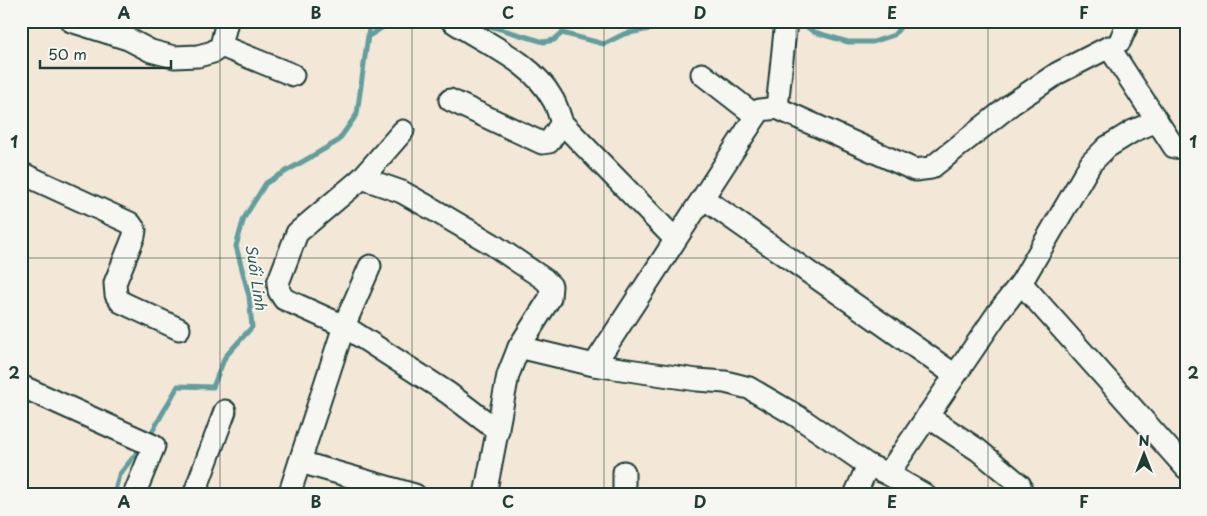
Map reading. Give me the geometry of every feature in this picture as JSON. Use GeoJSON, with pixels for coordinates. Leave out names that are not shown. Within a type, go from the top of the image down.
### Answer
{"type":"FeatureCollection","features":[{"type":"Feature","properties":{"kind":"street"},"geometry":{"type":"LineString","coordinates":[[71,21],[128,39],[151,51],[174,57],[198,56],[213,52],[221,46],[228,21]]}},
{"type":"Feature","properties":{"kind":"street"},"geometry":{"type":"LineString","coordinates":[[452,21],[520,64],[540,82],[553,98],[562,123],[675,239]]}},
{"type":"Feature","properties":{"kind":"street"},"geometry":{"type":"LineString","coordinates":[[1120,41],[1129,21]]}},
{"type":"Feature","properties":{"kind":"street"},"geometry":{"type":"LineString","coordinates":[[778,108],[786,22]]}},
{"type":"Feature","properties":{"kind":"street"},"geometry":{"type":"LineString","coordinates":[[221,46],[293,75]]}},
{"type":"Feature","properties":{"kind":"street"},"geometry":{"type":"LineString","coordinates":[[594,365],[760,110],[778,108],[915,170],[925,170],[931,168],[1013,103],[1058,73],[1109,47],[1174,147],[1186,148]]}},
{"type":"Feature","properties":{"kind":"street"},"geometry":{"type":"LineString","coordinates":[[702,74],[756,116]]}},
{"type":"Feature","properties":{"kind":"street"},"geometry":{"type":"LineString","coordinates":[[450,100],[542,143],[550,142],[562,123]]}},
{"type":"Feature","properties":{"kind":"street"},"geometry":{"type":"LineString","coordinates":[[888,474],[997,314],[1021,283],[1091,163],[1107,147],[1133,131],[1157,121]]}},
{"type":"Feature","properties":{"kind":"street"},"geometry":{"type":"LineString","coordinates":[[403,131],[362,178],[297,233],[278,283],[279,291],[284,299],[344,326],[448,393],[498,431]]}},
{"type":"Feature","properties":{"kind":"street"},"geometry":{"type":"LineString","coordinates":[[21,173],[130,223],[135,230],[134,236],[115,283],[116,295],[121,302],[179,329]]}},
{"type":"Feature","properties":{"kind":"street"},"geometry":{"type":"LineString","coordinates":[[362,178],[402,192],[434,210],[492,244],[544,279],[551,286],[550,298],[519,347],[508,375],[485,495]]}},
{"type":"Feature","properties":{"kind":"street"},"geometry":{"type":"LineString","coordinates":[[703,198],[955,375]]}},
{"type":"Feature","properties":{"kind":"street"},"geometry":{"type":"LineString","coordinates":[[289,495],[344,326],[370,266]]}},
{"type":"Feature","properties":{"kind":"street"},"geometry":{"type":"LineString","coordinates":[[1021,283],[1186,468]]}},
{"type":"Feature","properties":{"kind":"street"},"geometry":{"type":"LineString","coordinates":[[519,347],[594,365],[697,380],[725,382],[749,388],[797,416],[868,465],[888,474],[924,495]]}},
{"type":"Feature","properties":{"kind":"street"},"geometry":{"type":"LineString","coordinates":[[21,386],[154,446],[134,495]]}},
{"type":"Feature","properties":{"kind":"street"},"geometry":{"type":"LineString","coordinates":[[194,495],[225,411]]}},
{"type":"Feature","properties":{"kind":"street"},"geometry":{"type":"LineString","coordinates":[[926,416],[978,450],[1020,486]]}},
{"type":"Feature","properties":{"kind":"street"},"geometry":{"type":"LineString","coordinates":[[300,462],[415,495]]}},
{"type":"Feature","properties":{"kind":"street"},"geometry":{"type":"LineString","coordinates":[[855,495],[868,465]]}},
{"type":"Feature","properties":{"kind":"street"},"geometry":{"type":"LineString","coordinates":[[624,472],[624,495]]}},
{"type":"Feature","properties":{"kind":"waterway","name":"Suối Linh"},"geometry":{"type":"LineString","coordinates":[[148,439],[178,386],[213,387],[225,357],[252,327],[249,296],[236,246],[244,218],[266,183],[338,141],[357,114],[370,21]]}},
{"type":"Feature","properties":{"kind":"waterway"},"geometry":{"type":"LineString","coordinates":[[369,36],[393,21]]}},
{"type":"Feature","properties":{"kind":"waterway"},"geometry":{"type":"LineString","coordinates":[[473,21],[544,42],[554,40],[562,33],[604,44],[624,34],[682,21]]}},
{"type":"Feature","properties":{"kind":"waterway"},"geometry":{"type":"LineString","coordinates":[[798,21],[814,32],[848,42],[873,42],[894,35],[905,21]]}},
{"type":"Feature","properties":{"kind":"waterway","name":"Suối Linh"},"geometry":{"type":"LineString","coordinates":[[114,495],[119,475],[143,445]]}}]}
